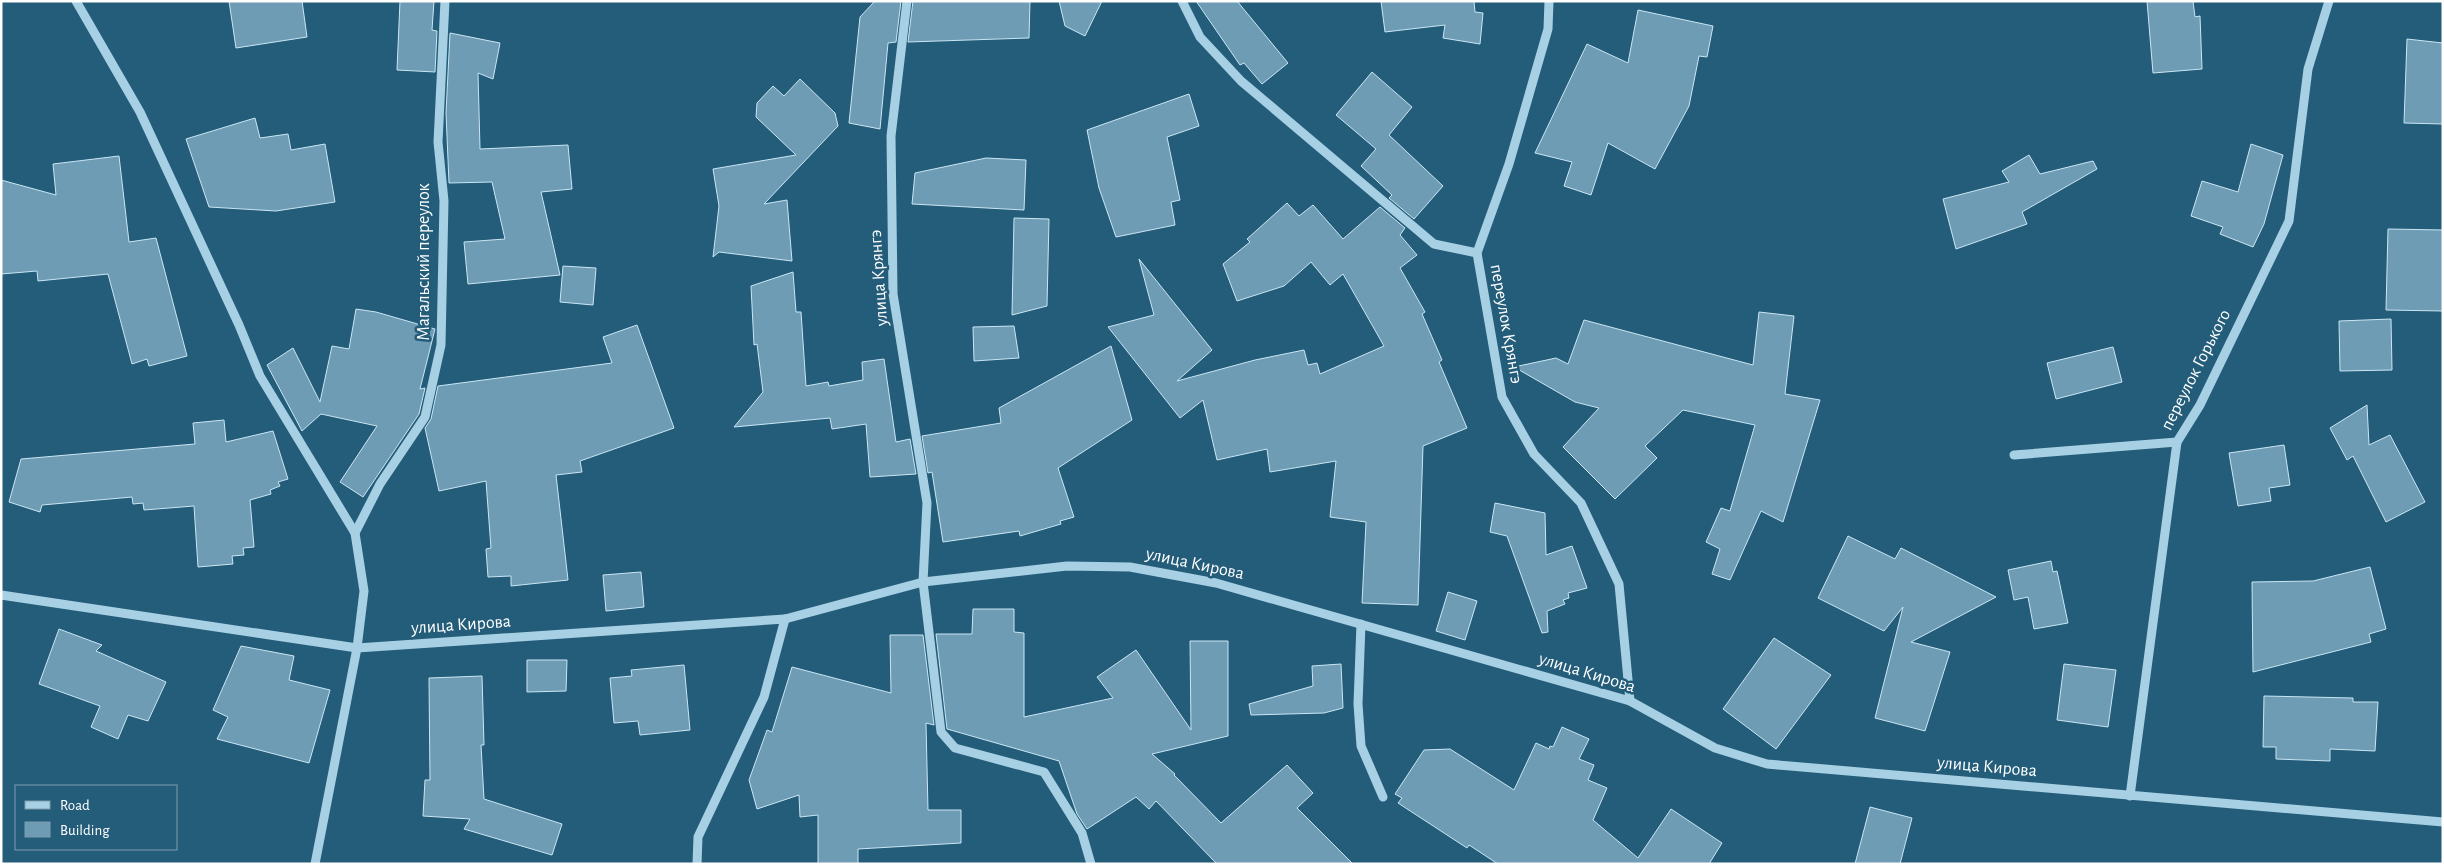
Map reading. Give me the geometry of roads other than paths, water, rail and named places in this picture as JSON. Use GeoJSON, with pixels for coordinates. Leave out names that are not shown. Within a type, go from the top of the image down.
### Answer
{"type":"FeatureCollection","features":[{"type":"Feature","properties":{"kind":"street"},"geometry":{"type":"LineString","coordinates":[[76,1],[140,112],[239,325],[260,376],[355,533],[364,591],[358,648],[315,864]]}},
{"type":"Feature","properties":{"kind":"street","name":"Магальский переулок"},"geometry":{"type":"LineString","coordinates":[[355,533],[380,484],[425,417],[441,345],[444,201],[438,142],[445,1]]}},
{"type":"Feature","properties":{"kind":"street","name":"улица Крянгэ"},"geometry":{"type":"LineString","coordinates":[[908,1],[891,136],[893,294],[927,503],[923,582],[941,732],[955,748],[1044,772],[1082,833],[1091,864]]}},
{"type":"Feature","properties":{"kind":"street","name":"переулок Крянгэ"},"geometry":{"type":"LineString","coordinates":[[1182,1],[1200,37],[1241,81],[1434,244],[1477,253],[1502,397],[1534,454],[1581,503],[1619,584],[1630,701]]}},
{"type":"Feature","properties":{"kind":"street"},"geometry":{"type":"LineString","coordinates":[[1477,253],[1510,164],[1548,29],[1549,1]]}},
{"type":"Feature","properties":{"kind":"street","name":"переулок Горького"},"geometry":{"type":"LineString","coordinates":[[2130,796],[2176,442],[2200,405],[2289,221],[2308,69],[2329,1]]}},
{"type":"Feature","properties":{"kind":"street"},"geometry":{"type":"LineString","coordinates":[[2014,455],[2176,442]]}},
{"type":"Feature","properties":{"kind":"street","name":"улица Кирова"},"geometry":{"type":"LineString","coordinates":[[1,595],[358,648],[785,619],[923,582],[1067,566],[1130,567],[1216,583],[1630,701],[1715,748],[1767,764],[2443,822]]}},
{"type":"Feature","properties":{"kind":"street"},"geometry":{"type":"LineString","coordinates":[[697,864],[698,837],[764,697],[785,619]]}},
{"type":"Feature","properties":{"kind":"street"},"geometry":{"type":"LineString","coordinates":[[1361,624],[1358,704],[1361,746],[1384,798]]}}]}
